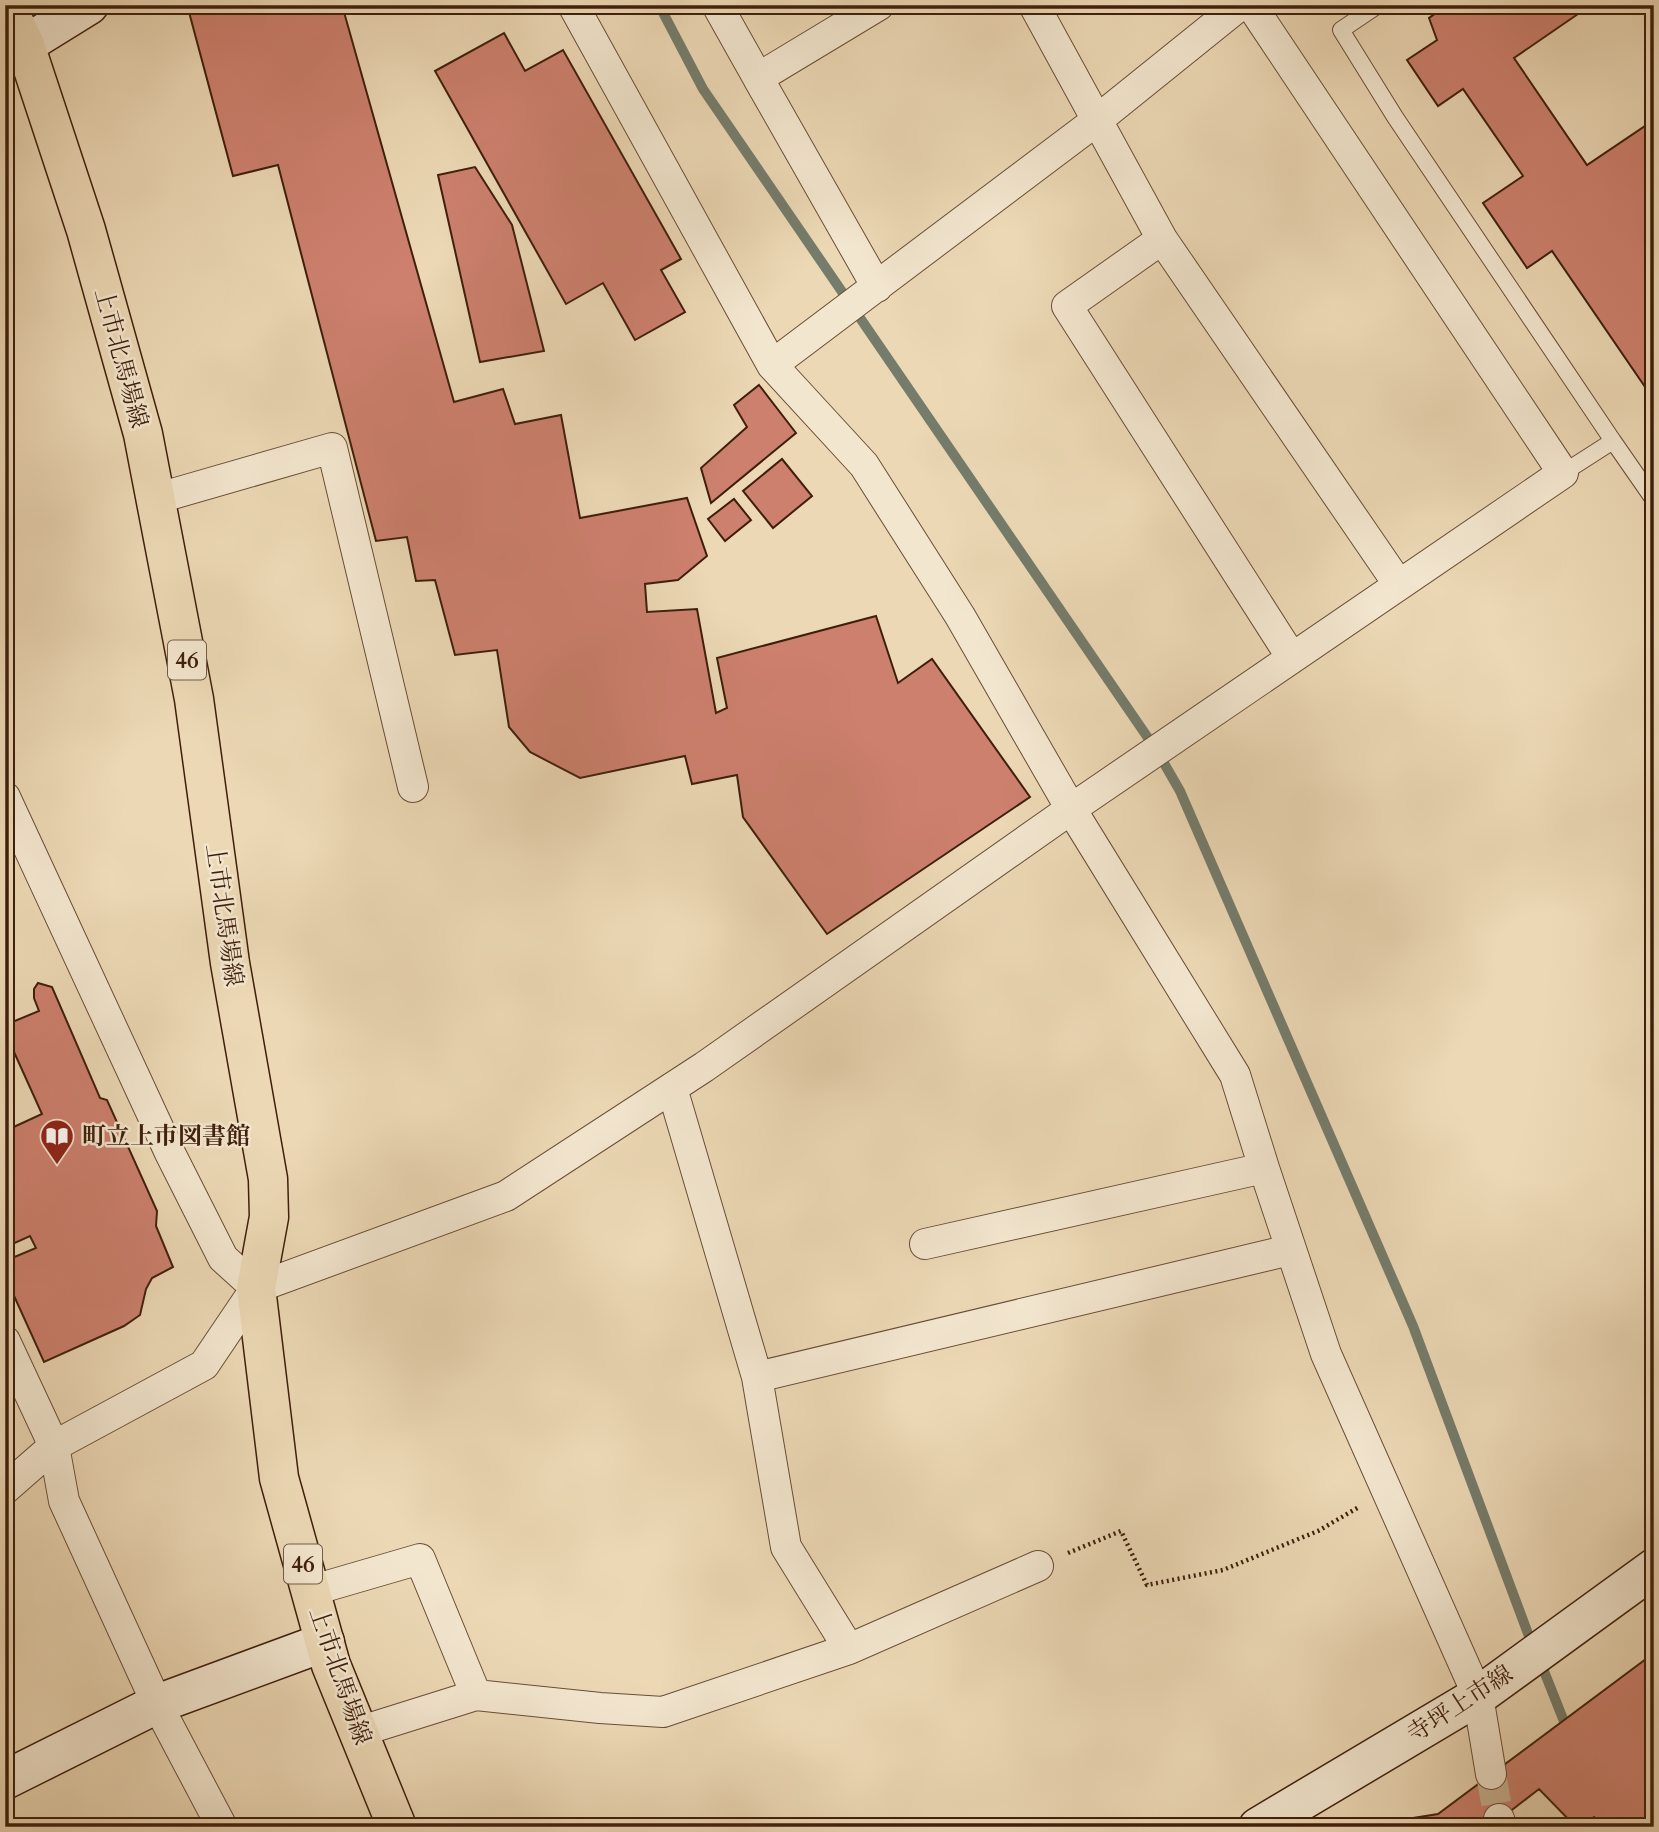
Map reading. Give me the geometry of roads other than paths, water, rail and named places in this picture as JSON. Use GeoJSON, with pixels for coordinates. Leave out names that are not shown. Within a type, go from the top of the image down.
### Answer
{"type":"FeatureCollection","features":[{"type":"Feature","properties":{"kind":"main road","name":"上市北馬場線"},"geometry":{"type":"LineString","coordinates":[[6,5],[15,51],[86,230],[143,434],[194,699],[230,963],[268,1179],[269,1217],[256,1288],[279,1478],[331,1665],[397,1827]]}},
{"type":"Feature","properties":{"kind":"main road"},"geometry":{"type":"LineString","coordinates":[[15,51],[89,5]]}},
{"type":"Feature","properties":{"kind":"main road","name":"寺坪上市線"},"geometry":{"type":"LineString","coordinates":[[1258,1827],[1478,1696],[1654,1568]]}},
{"type":"Feature","properties":{"kind":"main road"},"geometry":{"type":"LineString","coordinates":[[5,1780],[157,1704],[325,1642]]}},
{"type":"Feature","properties":{"kind":"street"},"geometry":{"type":"LineString","coordinates":[[573,5],[772,365],[863,465],[960,616],[1071,809],[1235,1075],[1326,1354],[1478,1696],[1491,1774]]}},
{"type":"Feature","properties":{"kind":"street"},"geometry":{"type":"LineString","coordinates":[[717,5],[877,287]]}},
{"type":"Feature","properties":{"kind":"street"},"geometry":{"type":"LineString","coordinates":[[758,78],[879,5]]}},
{"type":"Feature","properties":{"kind":"street"},"geometry":{"type":"LineString","coordinates":[[1034,5],[1162,239],[1399,585]]}},
{"type":"Feature","properties":{"kind":"street"},"geometry":{"type":"LineString","coordinates":[[772,365],[1096,121],[1240,5]]}},
{"type":"Feature","properties":{"kind":"street"},"geometry":{"type":"LineString","coordinates":[[5,1489],[54,1446],[204,1364],[256,1288],[506,1196],[672,1088],[1071,809],[1563,474],[1251,5]]}},
{"type":"Feature","properties":{"kind":"street"},"geometry":{"type":"LineString","coordinates":[[1162,239],[1067,306],[1293,658]]}},
{"type":"Feature","properties":{"kind":"street"},"geometry":{"type":"LineString","coordinates":[[155,499],[332,448],[413,787]]}},
{"type":"Feature","properties":{"kind":"street"},"geometry":{"type":"LineString","coordinates":[[9,814],[170,1153],[223,1258],[256,1288]]}},
{"type":"Feature","properties":{"kind":"street"},"geometry":{"type":"LineString","coordinates":[[672,1088],[757,1377],[786,1547],[849,1649]]}},
{"type":"Feature","properties":{"kind":"street"},"geometry":{"type":"LineString","coordinates":[[925,1244],[1264,1168]]}},
{"type":"Feature","properties":{"kind":"street"},"geometry":{"type":"LineString","coordinates":[[757,1377],[1290,1250]]}},
{"type":"Feature","properties":{"kind":"street"},"geometry":{"type":"LineString","coordinates":[[5,1341],[54,1446],[64,1501],[157,1704],[222,1827]]}},
{"type":"Feature","properties":{"kind":"street"},"geometry":{"type":"LineString","coordinates":[[310,1591],[420,1559],[476,1695]]}},
{"type":"Feature","properties":{"kind":"street"},"geometry":{"type":"LineString","coordinates":[[358,1732],[476,1695],[663,1712],[849,1649],[1038,1566]]}},
{"type":"Feature","properties":{"kind":"lane"},"geometry":{"type":"LineString","coordinates":[[1378,5],[1341,30],[1395,117],[1654,500]]}},
{"type":"Feature","properties":{"kind":"lane"},"geometry":{"type":"LineString","coordinates":[[1563,474],[1613,441]]}},
{"type":"Feature","properties":{"kind":"waterway"},"geometry":{"type":"LineString","coordinates":[[659,5],[703,89],[1157,751],[1180,791],[1413,1326],[1533,1647]]}},
{"type":"Feature","properties":{"kind":"waterway"},"geometry":{"type":"LineString","coordinates":[[1540,1661],[1569,1734]]}},
{"type":"Feature","properties":{"kind":"tunnel"},"geometry":{"type":"LineString","coordinates":[[1491,1774],[1499,1819]]}},
{"type":"Feature","properties":{"kind":"place","name":"町立上市図書館"},"geometry":{"type":"Point","coordinates":[57,1166]}}]}
